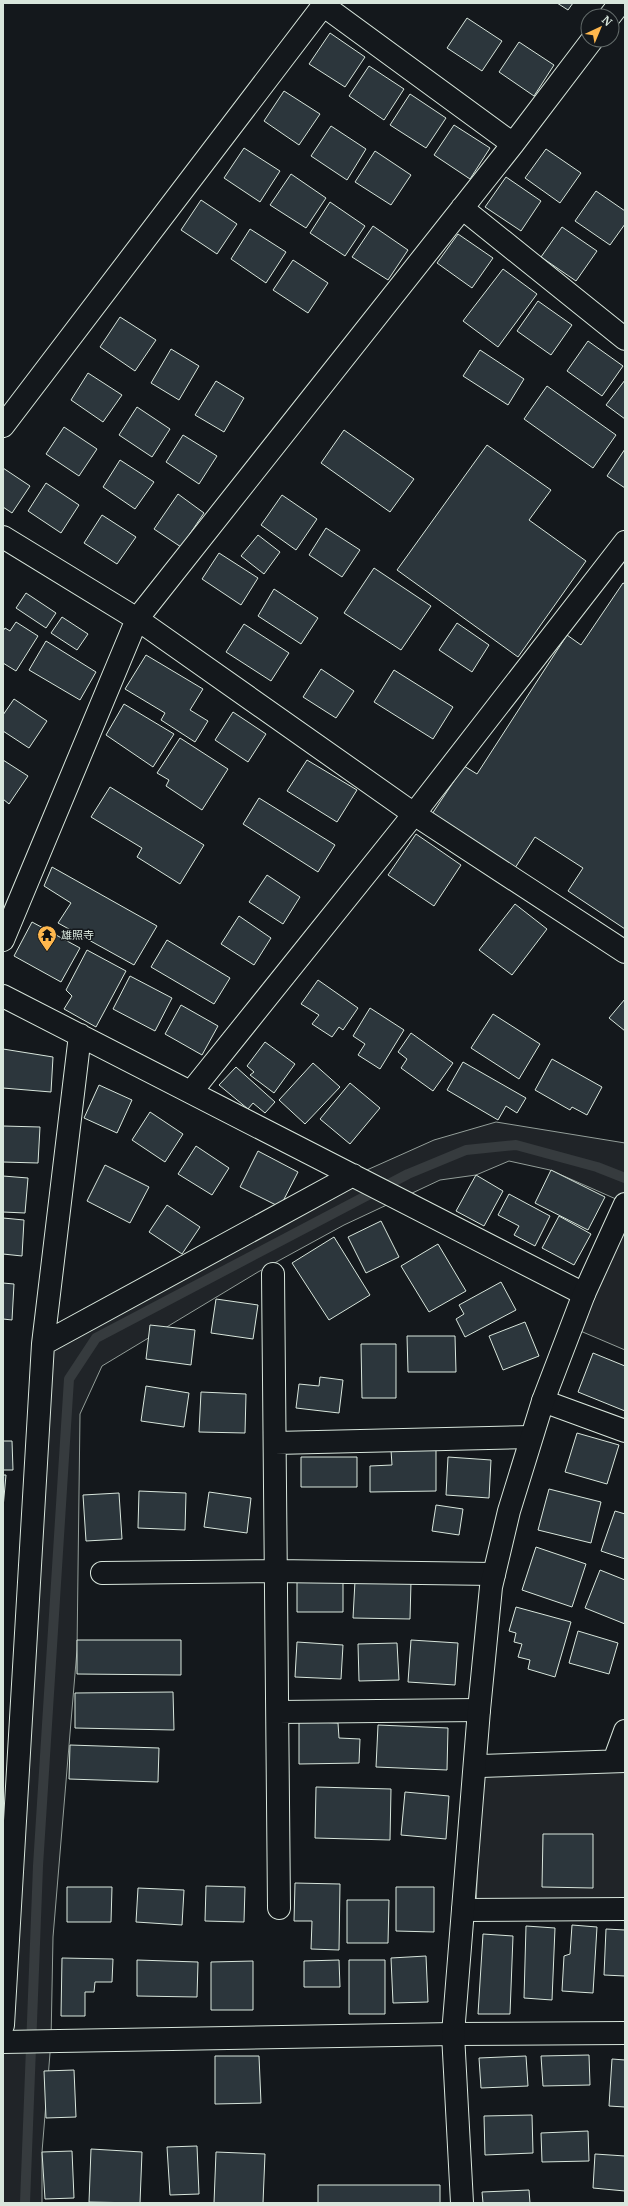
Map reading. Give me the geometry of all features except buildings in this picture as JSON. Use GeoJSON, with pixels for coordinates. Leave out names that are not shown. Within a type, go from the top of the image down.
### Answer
{"type":"FeatureCollection","features":[{"type":"Feature","properties":{"kind":"street"},"geometry":{"type":"LineString","coordinates":[[3,426],[324,4],[513,144]]}},
{"type":"Feature","properties":{"kind":"street"},"geometry":{"type":"LineString","coordinates":[[3,940],[137,619],[513,144],[586,48]]}},
{"type":"Feature","properties":{"kind":"street"},"geometry":{"type":"LineString","coordinates":[[462,208],[625,339]]}},
{"type":"Feature","properties":{"kind":"street"},"geometry":{"type":"LineString","coordinates":[[3,537],[137,619],[414,814],[625,952]]}},
{"type":"Feature","properties":{"kind":"street"},"geometry":{"type":"LineString","coordinates":[[191,1092],[414,814],[625,542]]}},
{"type":"Feature","properties":{"kind":"street"},"geometry":{"type":"LineString","coordinates":[[3,996],[584,1294]]}},
{"type":"Feature","properties":{"kind":"street"},"geometry":{"type":"LineString","coordinates":[[3,2025],[8,1855],[43,1344],[80,1035]]}},
{"type":"Feature","properties":{"kind":"street"},"geometry":{"type":"LineString","coordinates":[[43,1344],[353,1175]]}},
{"type":"Feature","properties":{"kind":"street"},"geometry":{"type":"LineString","coordinates":[[462,2203],[453,2034],[479,1710],[491,1587],[509,1511],[542,1401],[584,1294],[625,1204]]}},
{"type":"Feature","properties":{"kind":"street"},"geometry":{"type":"LineString","coordinates":[[273,1274],[279,1908]]}},
{"type":"Feature","properties":{"kind":"street"},"geometry":{"type":"LineString","coordinates":[[542,1401],[625,1431]]}},
{"type":"Feature","properties":{"kind":"street"},"geometry":{"type":"LineString","coordinates":[[275,1443],[532,1437]]}},
{"type":"Feature","properties":{"kind":"street"},"geometry":{"type":"LineString","coordinates":[[102,1573],[275,1571],[494,1574]]}},
{"type":"Feature","properties":{"kind":"street"},"geometry":{"type":"LineString","coordinates":[[278,1712],[479,1710]]}},
{"type":"Feature","properties":{"kind":"street"},"geometry":{"type":"LineString","coordinates":[[475,1763],[482,1766],[620,1761],[625,1731]]}},
{"type":"Feature","properties":{"kind":"street"},"geometry":{"type":"LineString","coordinates":[[463,1910],[625,1909]]}},
{"type":"Feature","properties":{"kind":"street"},"geometry":{"type":"LineString","coordinates":[[3,2042],[453,2034],[625,2033]]}},
{"type":"Feature","properties":{"kind":"shaded area"},"geometry":{"type":"Polygon","coordinates":[[[496,1122],[625,1143],[625,1203],[550,1170],[509,1161],[476,1175],[440,1180],[344,1225],[258,1272],[102,1366],[80,1414],[77,1650],[53,1937],[51,2041],[42,2152],[42,2203],[3,2203],[3,2025],[45,1331],[340,1182],[434,1140],[496,1122]]]}},
{"type":"Feature","properties":{"kind":"shaded area"},"geometry":{"type":"Polygon","coordinates":[[[625,1204],[625,1350],[571,1327],[625,1204]]]}},
{"type":"Feature","properties":{"kind":"shaded area"},"geometry":{"type":"Polygon","coordinates":[[[625,1762],[625,1909],[476,1910],[481,1766],[625,1762]]]}},
{"type":"Feature","properties":{"kind":"waterway"},"geometry":{"type":"LineString","coordinates":[[25,2203],[38,1866],[69,1379],[96,1338],[408,1174],[466,1150],[516,1145],[597,1167],[625,1178]]}},
{"type":"Feature","properties":{"kind":"place","name":"雄照寺"},"geometry":{"type":"Point","coordinates":[47,952]}}]}
